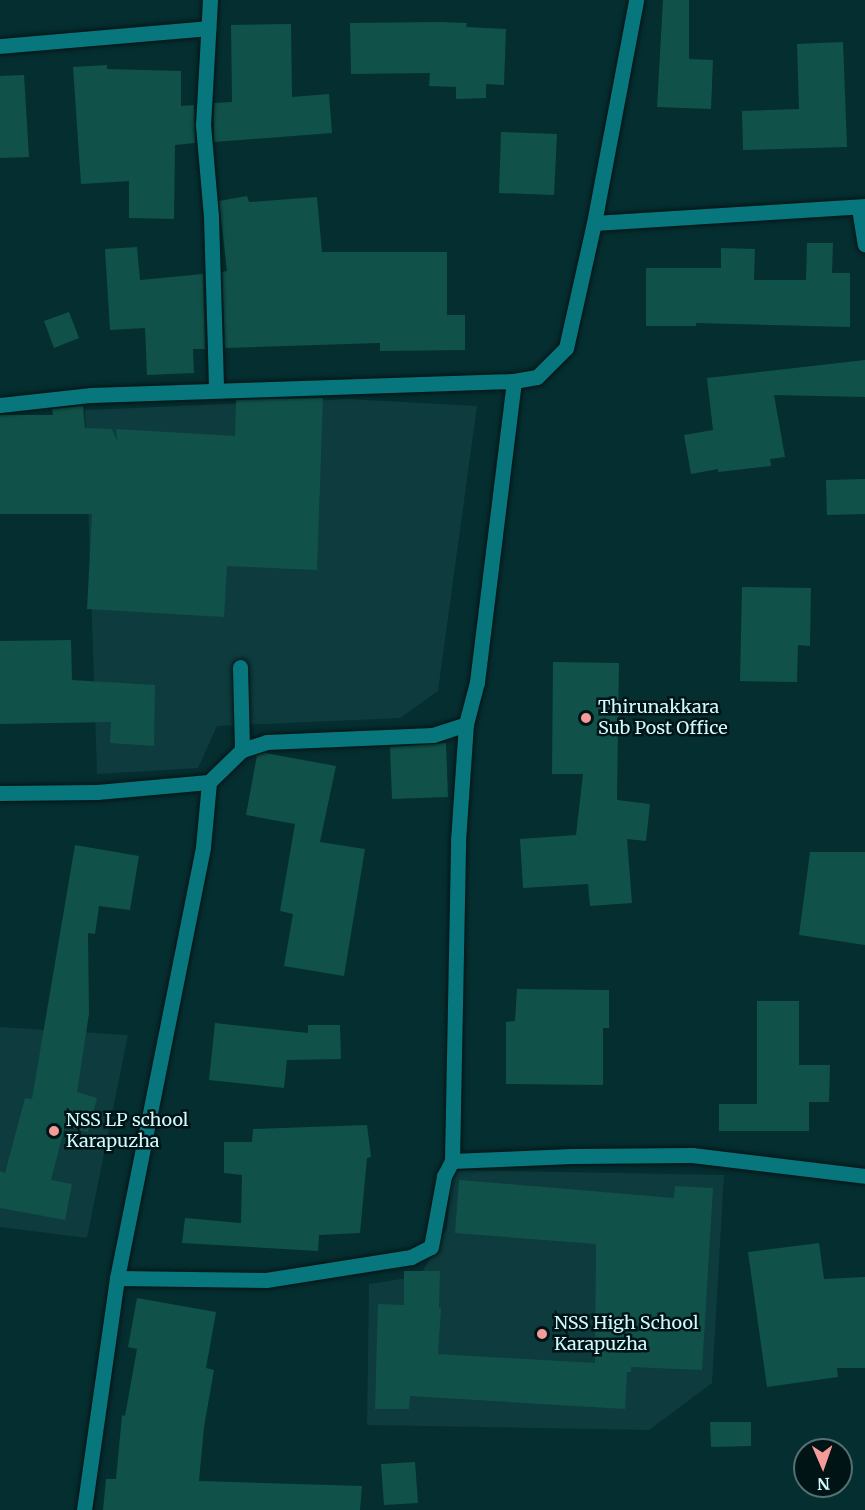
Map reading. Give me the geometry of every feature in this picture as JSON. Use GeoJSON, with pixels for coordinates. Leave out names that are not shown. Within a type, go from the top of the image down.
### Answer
{"type":"FeatureCollection","features":[{"type":"Feature","properties":{"kind":"street"},"geometry":{"type":"LineString","coordinates":[[210,0],[203,125],[211,217],[216,389]]}},
{"type":"Feature","properties":{"kind":"street"},"geometry":{"type":"LineString","coordinates":[[0,405],[91,395],[216,389],[514,381],[537,377],[566,348],[594,223],[636,0]]}},
{"type":"Feature","properties":{"kind":"street"},"geometry":{"type":"LineString","coordinates":[[0,46],[208,28]]}},
{"type":"Feature","properties":{"kind":"street"},"geometry":{"type":"LineString","coordinates":[[594,223],[862,207],[865,245]]}},
{"type":"Feature","properties":{"kind":"street"},"geometry":{"type":"LineString","coordinates":[[117,1278],[266,1280],[411,1257],[431,1247],[444,1176],[452,1161],[458,841],[466,724],[477,682],[514,381]]}},
{"type":"Feature","properties":{"kind":"street"},"geometry":{"type":"LineString","coordinates":[[240,667],[242,750]]}},
{"type":"Feature","properties":{"kind":"street"},"geometry":{"type":"LineString","coordinates":[[0,794],[97,792],[209,782],[242,750],[266,742],[433,735],[466,724]]}},
{"type":"Feature","properties":{"kind":"street"},"geometry":{"type":"LineString","coordinates":[[84,1510],[117,1278],[203,847],[209,782]]}},
{"type":"Feature","properties":{"kind":"street"},"geometry":{"type":"LineString","coordinates":[[452,1161],[572,1156],[692,1155],[865,1176]]}},
{"type":"Feature","properties":{"kind":"shaded area"},"geometry":{"type":"Polygon","coordinates":[[[348,399],[477,406],[438,691],[400,718],[217,726],[198,768],[97,774],[85,410],[348,399]]]}},
{"type":"Feature","properties":{"kind":"shaded area","name":"NSS LP school Karapuzha"},"geometry":{"type":"Polygon","coordinates":[[[0,1027],[128,1035],[87,1238],[0,1227],[0,1027]]]}},
{"type":"Feature","properties":{"kind":"shaded area","name":"NSS High School Karapuzha"},"geometry":{"type":"Polygon","coordinates":[[[452,1170],[724,1175],[712,1383],[649,1430],[367,1425],[369,1284],[420,1276],[447,1228],[452,1170]]]}},
{"type":"Feature","properties":{"kind":"building"},"geometry":{"type":"Polygon","coordinates":[[[663,0],[689,0],[689,59],[713,60],[711,109],[657,107],[663,0]]]}},
{"type":"Feature","properties":{"kind":"building"},"geometry":{"type":"Polygon","coordinates":[[[350,23],[467,23],[466,27],[506,29],[504,85],[486,84],[486,98],[456,99],[456,87],[429,86],[430,73],[351,74],[350,23]]]}},
{"type":"Feature","properties":{"kind":"building"},"geometry":{"type":"Polygon","coordinates":[[[291,24],[292,97],[329,94],[332,133],[214,142],[214,103],[232,102],[231,25],[291,24]]]}},
{"type":"Feature","properties":{"kind":"building"},"geometry":{"type":"Polygon","coordinates":[[[843,42],[847,147],[743,150],[742,111],[799,109],[797,44],[843,42]]]}},
{"type":"Feature","properties":{"kind":"building"},"geometry":{"type":"Polygon","coordinates":[[[107,65],[107,69],[181,71],[181,106],[194,105],[195,143],[175,145],[174,219],[129,218],[129,181],[81,184],[73,67],[107,65]]]}},
{"type":"Feature","properties":{"kind":"building"},"geometry":{"type":"Polygon","coordinates":[[[24,75],[29,157],[0,158],[0,76],[24,75]]]}},
{"type":"Feature","properties":{"kind":"building"},"geometry":{"type":"Polygon","coordinates":[[[501,132],[557,134],[554,195],[499,193],[501,132]]]}},
{"type":"Feature","properties":{"kind":"building"},"geometry":{"type":"Polygon","coordinates":[[[247,196],[249,202],[317,197],[322,252],[447,252],[447,315],[465,315],[465,350],[380,351],[380,343],[225,348],[222,272],[227,271],[219,201],[247,196]]]}},
{"type":"Feature","properties":{"kind":"building"},"geometry":{"type":"Polygon","coordinates":[[[807,243],[833,243],[832,273],[850,273],[850,327],[696,323],[696,326],[646,326],[646,268],[721,268],[721,248],[755,249],[754,280],[806,280],[807,243]]]}},
{"type":"Feature","properties":{"kind":"building"},"geometry":{"type":"Polygon","coordinates":[[[137,247],[140,280],[203,274],[205,349],[193,349],[194,373],[147,375],[145,328],[110,330],[105,249],[137,247]]]}},
{"type":"Feature","properties":{"kind":"building"},"geometry":{"type":"Polygon","coordinates":[[[69,312],[79,338],[54,348],[44,321],[69,312]]]}},
{"type":"Feature","properties":{"kind":"building"},"geometry":{"type":"Polygon","coordinates":[[[865,360],[865,397],[774,395],[785,457],[770,459],[771,466],[718,472],[718,469],[691,474],[684,435],[713,430],[707,378],[865,360]]]}},
{"type":"Feature","properties":{"kind":"building"},"geometry":{"type":"Polygon","coordinates":[[[323,398],[317,570],[227,566],[224,617],[87,609],[92,514],[0,514],[0,415],[53,415],[52,409],[83,406],[85,428],[112,429],[117,441],[116,429],[235,436],[236,400],[323,398]]]}},
{"type":"Feature","properties":{"kind":"building"},"geometry":{"type":"Polygon","coordinates":[[[865,479],[865,514],[827,515],[826,480],[865,479]]]}},
{"type":"Feature","properties":{"kind":"building"},"geometry":{"type":"Polygon","coordinates":[[[742,587],[811,588],[810,646],[798,645],[797,682],[740,681],[742,587]]]}},
{"type":"Feature","properties":{"kind":"building"},"geometry":{"type":"Polygon","coordinates":[[[71,640],[72,680],[155,685],[154,746],[110,743],[111,722],[0,724],[0,641],[71,640]]]}},
{"type":"Feature","properties":{"kind":"building"},"geometry":{"type":"Polygon","coordinates":[[[553,662],[619,663],[617,800],[650,804],[646,841],[627,839],[632,903],[590,906],[588,884],[523,888],[520,839],[576,835],[583,774],[552,774],[553,662]]]}},
{"type":"Feature","properties":{"kind":"building"},"geometry":{"type":"Polygon","coordinates":[[[446,743],[448,797],[392,799],[390,747],[446,743]]]}},
{"type":"Feature","properties":{"kind":"building"},"geometry":{"type":"Polygon","coordinates":[[[265,753],[336,766],[320,842],[365,849],[344,976],[284,966],[293,914],[280,911],[295,824],[246,815],[257,755],[265,753]]]}},
{"type":"Feature","properties":{"kind":"building"},"geometry":{"type":"Polygon","coordinates":[[[75,845],[139,856],[130,910],[99,906],[95,934],[88,933],[89,1014],[77,1092],[97,1098],[88,1132],[65,1126],[51,1180],[72,1184],[65,1220],[0,1208],[0,1171],[5,1173],[25,1098],[32,1099],[75,845]]]}},
{"type":"Feature","properties":{"kind":"building"},"geometry":{"type":"Polygon","coordinates":[[[810,852],[865,852],[865,945],[799,935],[810,852]]]}},
{"type":"Feature","properties":{"kind":"building"},"geometry":{"type":"Polygon","coordinates":[[[517,989],[609,990],[609,1028],[603,1028],[603,1085],[506,1084],[506,1022],[515,1021],[517,989]]]}},
{"type":"Feature","properties":{"kind":"building"},"geometry":{"type":"Polygon","coordinates":[[[757,1001],[799,1001],[799,1065],[830,1065],[829,1102],[809,1102],[809,1131],[719,1131],[719,1104],[757,1104],[757,1001]]]}},
{"type":"Feature","properties":{"kind":"building"},"geometry":{"type":"Polygon","coordinates":[[[215,1023],[308,1033],[308,1025],[340,1025],[341,1059],[287,1060],[284,1088],[209,1080],[215,1023]]]}},
{"type":"Feature","properties":{"kind":"building"},"geometry":{"type":"Polygon","coordinates":[[[367,1125],[371,1157],[367,1158],[360,1233],[319,1235],[318,1251],[182,1243],[185,1218],[241,1223],[242,1175],[224,1173],[224,1142],[252,1142],[253,1129],[367,1125]]]}},
{"type":"Feature","properties":{"kind":"building"},"geometry":{"type":"Polygon","coordinates":[[[459,1180],[674,1198],[675,1186],[713,1188],[702,1370],[631,1367],[631,1372],[627,1372],[625,1409],[410,1396],[409,1409],[375,1409],[378,1304],[404,1305],[404,1271],[440,1271],[439,1308],[441,1308],[438,1354],[595,1363],[596,1244],[455,1233],[459,1180]]]}},
{"type":"Feature","properties":{"kind":"building"},"geometry":{"type":"Polygon","coordinates":[[[819,1243],[824,1279],[865,1277],[865,1368],[837,1368],[838,1377],[767,1387],[748,1252],[819,1243]]]}},
{"type":"Feature","properties":{"kind":"building"},"geometry":{"type":"Polygon","coordinates":[[[137,1298],[216,1312],[206,1368],[214,1370],[204,1427],[199,1481],[362,1486],[360,1510],[103,1510],[106,1479],[116,1479],[122,1415],[125,1416],[137,1349],[128,1347],[137,1298]]]}},
{"type":"Feature","properties":{"kind":"building"},"geometry":{"type":"Polygon","coordinates":[[[710,1422],[751,1422],[751,1446],[711,1447],[710,1422]]]}},
{"type":"Feature","properties":{"kind":"building"},"geometry":{"type":"Polygon","coordinates":[[[415,1462],[418,1503],[384,1505],[381,1464],[415,1462]]]}},
{"type":"Feature","properties":{"kind":"place","name":"Thirunakkara Sub Post Office"},"geometry":{"type":"Point","coordinates":[586,718]}},
{"type":"Feature","properties":{"kind":"place","name":"NSS LP school Karapuzha"},"geometry":{"type":"Point","coordinates":[54,1131]}},
{"type":"Feature","properties":{"kind":"place","name":"NSS High School Karapuzha"},"geometry":{"type":"Point","coordinates":[542,1334]}}]}
